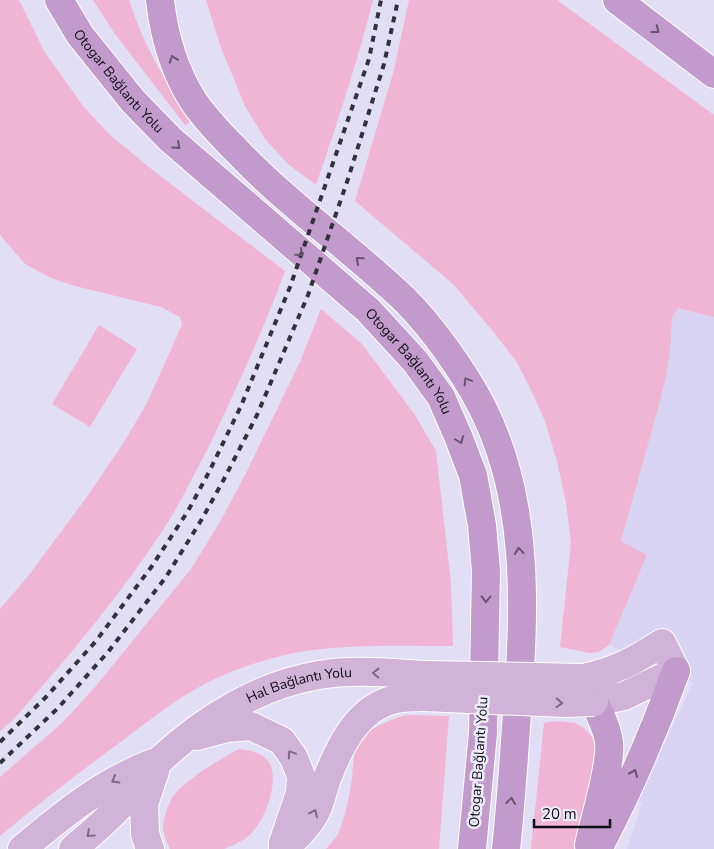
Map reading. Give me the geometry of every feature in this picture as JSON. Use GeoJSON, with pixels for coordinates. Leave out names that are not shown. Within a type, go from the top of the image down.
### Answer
{"type":"FeatureCollection","features":[{"type":"Feature","properties":{"kind":"highway","name":"Otogar Bağlantı Yolu"},"geometry":{"type":"LineString","coordinates":[[59,0],[80,35],[122,88],[170,139],[368,310],[415,361],[441,397],[473,475],[482,525],[486,571],[483,733],[472,849]]}},
{"type":"Feature","properties":{"kind":"highway"},"geometry":{"type":"LineString","coordinates":[[160,0],[162,18],[172,58],[195,102],[217,130],[253,168],[406,301],[440,342],[460,370],[480,404],[492,431],[507,468],[515,509],[523,605],[522,656],[506,849]]}},
{"type":"Feature","properties":{"kind":"highway"},"geometry":{"type":"LineString","coordinates":[[618,0],[714,74]]}},
{"type":"Feature","properties":{"kind":"highway"},"geometry":{"type":"LineString","coordinates":[[598,849],[642,756],[676,672]]}},
{"type":"Feature","properties":{"kind":"highway"},"geometry":{"type":"LineString","coordinates":[[588,849],[607,768],[609,743],[603,721],[589,690]]}},
{"type":"Feature","properties":{"kind":"main road","name":"Hal Bağlantı Yolu"},"geometry":{"type":"LineString","coordinates":[[73,849],[117,809],[159,760],[226,710],[264,690],[319,675],[375,672],[424,686],[589,690],[604,673],[630,663],[662,643],[676,672]]}},
{"type":"Feature","properties":{"kind":"main road","name":"Hal Bağlantı Yolu"},"geometry":{"type":"LineString","coordinates":[[282,849],[300,835],[315,814],[343,742],[354,726],[378,706],[424,686]]}},
{"type":"Feature","properties":{"kind":"main road"},"geometry":{"type":"LineString","coordinates":[[185,739],[227,728],[251,726],[282,741],[294,758],[301,776],[300,793],[282,849]]}},
{"type":"Feature","properties":{"kind":"main road"},"geometry":{"type":"LineString","coordinates":[[22,849],[102,787],[130,772],[159,760]]}},
{"type":"Feature","properties":{"kind":"main road"},"geometry":{"type":"LineString","coordinates":[[150,849],[145,834],[144,804],[159,760]]}},
{"type":"Feature","properties":{"kind":"shaded area"},"geometry":{"type":"Polygon","coordinates":[[[0,0],[19,0],[44,51],[83,106],[109,134],[155,172],[285,271],[229,404],[182,498],[165,527],[130,578],[92,626],[13,720],[0,731],[0,609],[29,575],[89,494],[124,442],[146,405],[182,325],[180,317],[161,307],[75,286],[51,278],[25,264],[0,235],[0,0]]]}},
{"type":"Feature","properties":{"kind":"shaded area"},"geometry":{"type":"Polygon","coordinates":[[[93,0],[129,0],[141,32],[156,63],[191,122],[185,125],[115,34],[93,0]]]}},
{"type":"Feature","properties":{"kind":"shaded area"},"geometry":{"type":"Polygon","coordinates":[[[206,0],[373,0],[346,93],[316,185],[288,164],[265,139],[245,106],[220,45],[206,0]]]}},
{"type":"Feature","properties":{"kind":"shaded area"},"geometry":{"type":"Polygon","coordinates":[[[409,0],[557,0],[714,115],[714,317],[678,308],[672,318],[666,376],[621,541],[647,555],[609,645],[599,652],[589,653],[560,647],[571,543],[566,503],[557,461],[545,421],[516,361],[453,284],[355,201],[394,70],[409,0]]]}},
{"type":"Feature","properties":{"kind":"shaded area"},"geometry":{"type":"Polygon","coordinates":[[[678,308],[714,317],[714,849],[627,849],[642,803],[637,801],[693,683],[609,645],[647,555],[620,541],[659,405],[671,342],[672,318],[678,308]]]}},
{"type":"Feature","properties":{"kind":"shaded area"},"geometry":{"type":"Polygon","coordinates":[[[321,309],[362,344],[415,415],[436,451],[451,583],[453,646],[342,647],[305,651],[277,657],[234,671],[206,683],[162,711],[0,836],[0,777],[62,723],[96,686],[191,569],[220,522],[246,473],[300,362],[321,309]]]}},
{"type":"Feature","properties":{"kind":"shaded area"},"geometry":{"type":"Polygon","coordinates":[[[99,325],[137,349],[90,427],[52,404],[99,325]]]}},
{"type":"Feature","properties":{"kind":"shaded area"},"geometry":{"type":"Polygon","coordinates":[[[407,715],[449,716],[439,849],[326,849],[338,834],[343,821],[350,791],[354,756],[361,738],[372,729],[407,715]]]}},
{"type":"Feature","properties":{"kind":"shaded area"},"geometry":{"type":"Polygon","coordinates":[[[556,721],[575,723],[584,728],[593,738],[598,748],[600,765],[574,849],[531,849],[544,723],[556,721]]]}},
{"type":"Feature","properties":{"kind":"shaded area"},"geometry":{"type":"Polygon","coordinates":[[[239,749],[258,753],[267,760],[273,778],[269,802],[252,833],[245,839],[224,849],[170,849],[164,835],[163,826],[171,800],[183,786],[202,771],[239,749]]]}},
{"type":"Feature","properties":{"kind":"railway"},"geometry":{"type":"LineString","coordinates":[[0,742],[47,696],[96,641],[152,566],[188,511],[209,472],[241,406],[290,287],[369,59],[381,0]]}},
{"type":"Feature","properties":{"kind":"railway"},"geometry":{"type":"LineString","coordinates":[[0,763],[58,708],[108,652],[166,577],[223,481],[257,415],[308,295],[348,179],[384,64],[398,0]]}}]}
